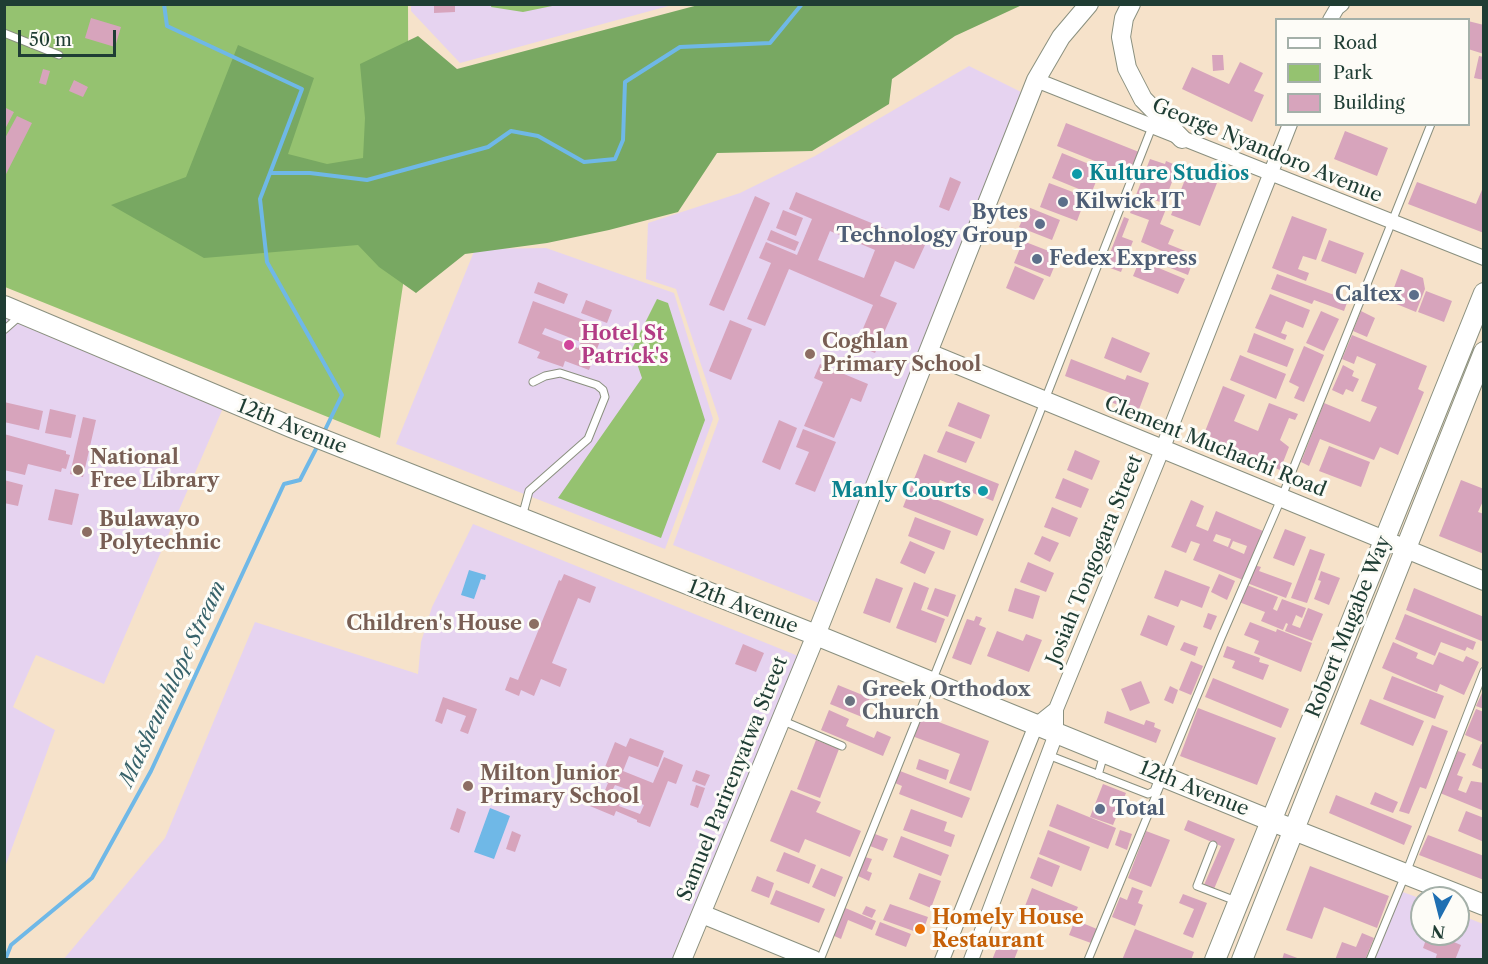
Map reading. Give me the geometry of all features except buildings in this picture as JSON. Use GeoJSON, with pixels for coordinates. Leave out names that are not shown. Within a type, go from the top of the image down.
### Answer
{"type":"FeatureCollection","features":[{"type":"Feature","properties":{"kind":"main road","name":"Robert Mugabe Way"},"geometry":{"type":"LineString","coordinates":[[1215,960],[1484,293]]}},
{"type":"Feature","properties":{"kind":"main road","name":"12th Avenue"},"geometry":{"type":"LineString","coordinates":[[4,306],[347,450],[816,635],[1056,734],[1484,905]]}},
{"type":"Feature","properties":{"kind":"main road","name":"Robert Mugabe Way"},"geometry":{"type":"LineString","coordinates":[[1242,960],[1484,352]]}},
{"type":"Feature","properties":{"kind":"street","name":"Samuel Parirenyatwa Street"},"geometry":{"type":"LineString","coordinates":[[682,960],[816,635],[1036,80],[1061,37],[1089,4]]}},
{"type":"Feature","properties":{"kind":"street"},"geometry":{"type":"LineString","coordinates":[[1131,4],[1124,18],[1121,37],[1127,68],[1143,99],[1182,139]]}},
{"type":"Feature","properties":{"kind":"street"},"geometry":{"type":"LineString","coordinates":[[1331,18],[1342,4]]}},
{"type":"Feature","properties":{"kind":"street","name":"George Nyandoro Avenue"},"geometry":{"type":"LineString","coordinates":[[1036,80],[1484,258]]}},
{"type":"Feature","properties":{"kind":"street","name":"Josiah Tongogara Street"},"geometry":{"type":"LineString","coordinates":[[970,960],[1056,734],[1056,709],[1162,450],[1289,126]]}},
{"type":"Feature","properties":{"kind":"street","name":"Clement Muchachi Road"},"geometry":{"type":"LineString","coordinates":[[929,353],[1484,581]]}},
{"type":"Feature","properties":{"kind":"street","name":"Josiah Tongogara Street"},"geometry":{"type":"LineString","coordinates":[[942,960],[1036,725],[1056,709]]}},
{"type":"Feature","properties":{"kind":"street"},"geometry":{"type":"LineString","coordinates":[[702,914],[814,960]]}},
{"type":"Feature","properties":{"kind":"lane"},"geometry":{"type":"LineString","coordinates":[[4,33],[59,55]]}},
{"type":"Feature","properties":{"kind":"lane"},"geometry":{"type":"LineString","coordinates":[[1088,960],[1163,776],[1281,499],[1430,126]]}},
{"type":"Feature","properties":{"kind":"lane"},"geometry":{"type":"LineString","coordinates":[[820,960],[1152,127]]}},
{"type":"Feature","properties":{"kind":"lane"},"geometry":{"type":"LineString","coordinates":[[4,330],[23,314]]}},
{"type":"Feature","properties":{"kind":"lane"},"geometry":{"type":"LineString","coordinates":[[522,519],[530,491],[588,439],[605,397],[603,390],[597,385],[560,373],[545,376],[533,382]]}},
{"type":"Feature","properties":{"kind":"lane"},"geometry":{"type":"LineString","coordinates":[[1370,960],[1484,671]]}},
{"type":"Feature","properties":{"kind":"lane"},"geometry":{"type":"LineString","coordinates":[[781,720],[842,746]]}},
{"type":"Feature","properties":{"kind":"lane"},"geometry":{"type":"LineString","coordinates":[[1098,775],[1105,752]]}},
{"type":"Feature","properties":{"kind":"lane"},"geometry":{"type":"LineString","coordinates":[[1048,755],[1148,794],[1154,791],[1163,776]]}},
{"type":"Feature","properties":{"kind":"lane"},"geometry":{"type":"LineString","coordinates":[[1213,845],[1197,886],[1238,902]]}},
{"type":"Feature","properties":{"kind":"shaded area"},"geometry":{"type":"Polygon","coordinates":[[[411,5],[672,5],[460,63],[411,11],[411,5]]]}},
{"type":"Feature","properties":{"kind":"shaded area","name":"Coghlan Primary School"},"geometry":{"type":"Polygon","coordinates":[[[969,66],[1025,94],[824,605],[673,545],[719,419],[676,289],[646,279],[648,223],[740,193],[815,156],[969,66]]]}},
{"type":"Feature","properties":{"kind":"shaded area"},"geometry":{"type":"Polygon","coordinates":[[[546,248],[674,293],[713,419],[665,549],[396,444],[475,249],[546,248]]]}},
{"type":"Feature","properties":{"kind":"shaded area","name":"Bulawayo Polytechnic"},"geometry":{"type":"Polygon","coordinates":[[[5,317],[223,408],[104,684],[36,655],[13,707],[55,730],[5,867],[5,317]]]}},
{"type":"Feature","properties":{"kind":"shaded area","name":"Milton Junior Primary School"},"geometry":{"type":"Polygon","coordinates":[[[473,524],[803,658],[675,959],[63,960],[165,838],[255,622],[418,674],[421,642],[432,607],[473,524]]]}},
{"type":"Feature","properties":{"kind":"shaded area"},"geometry":{"type":"Polygon","coordinates":[[[1400,891],[1410,895],[1410,946],[1470,946],[1470,919],[1483,924],[1483,959],[1372,960],[1400,891]]]}},
{"type":"Feature","properties":{"kind":"green space"},"geometry":{"type":"Polygon","coordinates":[[[492,4],[557,5],[523,12],[491,7],[492,4]]]}},
{"type":"Feature","properties":{"kind":"green space"},"geometry":{"type":"Polygon","coordinates":[[[702,4],[1022,5],[955,36],[892,79],[889,104],[812,151],[717,153],[678,212],[547,243],[465,254],[416,293],[379,267],[358,245],[204,258],[111,205],[186,177],[238,45],[314,78],[288,154],[327,164],[363,158],[365,118],[360,64],[418,36],[457,69],[702,4]]]}},
{"type":"Feature","properties":{"kind":"green space"},"geometry":{"type":"Polygon","coordinates":[[[4,5],[408,5],[409,245],[380,438],[5,287],[4,5]]]}},
{"type":"Feature","properties":{"kind":"green space"},"geometry":{"type":"Polygon","coordinates":[[[657,299],[668,303],[705,420],[661,538],[558,498],[642,378],[632,349],[657,299]]]}},
{"type":"Feature","properties":{"kind":"water"},"geometry":{"type":"Polygon","coordinates":[[[469,570],[486,575],[485,580],[481,579],[474,599],[461,595],[469,570]]]}},
{"type":"Feature","properties":{"kind":"water"},"geometry":{"type":"Polygon","coordinates":[[[490,808],[510,816],[494,859],[474,852],[490,808]]]}},
{"type":"Feature","properties":{"kind":"waterway","name":"Matsheumhlope Stream"},"geometry":{"type":"LineString","coordinates":[[164,4],[167,26],[302,89],[270,173]]}},
{"type":"Feature","properties":{"kind":"waterway","name":"Matsheumhlope Stream"},"geometry":{"type":"LineString","coordinates":[[324,432],[342,395],[267,262],[260,199],[270,173],[310,173],[367,180],[488,147],[511,131],[538,136],[584,162],[615,159],[623,140],[625,82],[680,47],[770,43],[802,4]]}},
{"type":"Feature","properties":{"kind":"waterway","name":"Matsheumhlope Stream"},"geometry":{"type":"LineString","coordinates":[[5,960],[11,945],[92,878],[151,771],[284,484],[300,480],[318,445]]}},
{"type":"Feature","properties":{"kind":"place","name":"Kulture Studios"},"geometry":{"type":"Point","coordinates":[1077,174]}},
{"type":"Feature","properties":{"kind":"place","name":"Kilwick IT"},"geometry":{"type":"Point","coordinates":[1063,202]}},
{"type":"Feature","properties":{"kind":"place","name":"Bytes Technology Group"},"geometry":{"type":"Point","coordinates":[1040,224]}},
{"type":"Feature","properties":{"kind":"place","name":"Fedex Express"},"geometry":{"type":"Point","coordinates":[1037,259]}},
{"type":"Feature","properties":{"kind":"place","name":"Caltex"},"geometry":{"type":"Point","coordinates":[1414,295]}},
{"type":"Feature","properties":{"kind":"place","name":"Hotel St Patrick's"},"geometry":{"type":"Point","coordinates":[569,345]}},
{"type":"Feature","properties":{"kind":"place","name":"Coghlan Primary School"},"geometry":{"type":"Point","coordinates":[810,354]}},
{"type":"Feature","properties":{"kind":"place","name":"National Free Library"},"geometry":{"type":"Point","coordinates":[78,470]}},
{"type":"Feature","properties":{"kind":"place","name":"Manly Courts"},"geometry":{"type":"Point","coordinates":[983,491]}},
{"type":"Feature","properties":{"kind":"place","name":"Bulawayo Polytechnic"},"geometry":{"type":"Point","coordinates":[87,532]}},
{"type":"Feature","properties":{"kind":"place","name":"Children's House"},"geometry":{"type":"Point","coordinates":[534,624]}},
{"type":"Feature","properties":{"kind":"place","name":"Greek Orthodox Church"},"geometry":{"type":"Point","coordinates":[850,701]}},
{"type":"Feature","properties":{"kind":"place","name":"Milton Junior Primary School"},"geometry":{"type":"Point","coordinates":[468,786]}},
{"type":"Feature","properties":{"kind":"place","name":"Total"},"geometry":{"type":"Point","coordinates":[1100,809]}},
{"type":"Feature","properties":{"kind":"place","name":"Homely House Restaurant"},"geometry":{"type":"Point","coordinates":[920,929]}}]}
